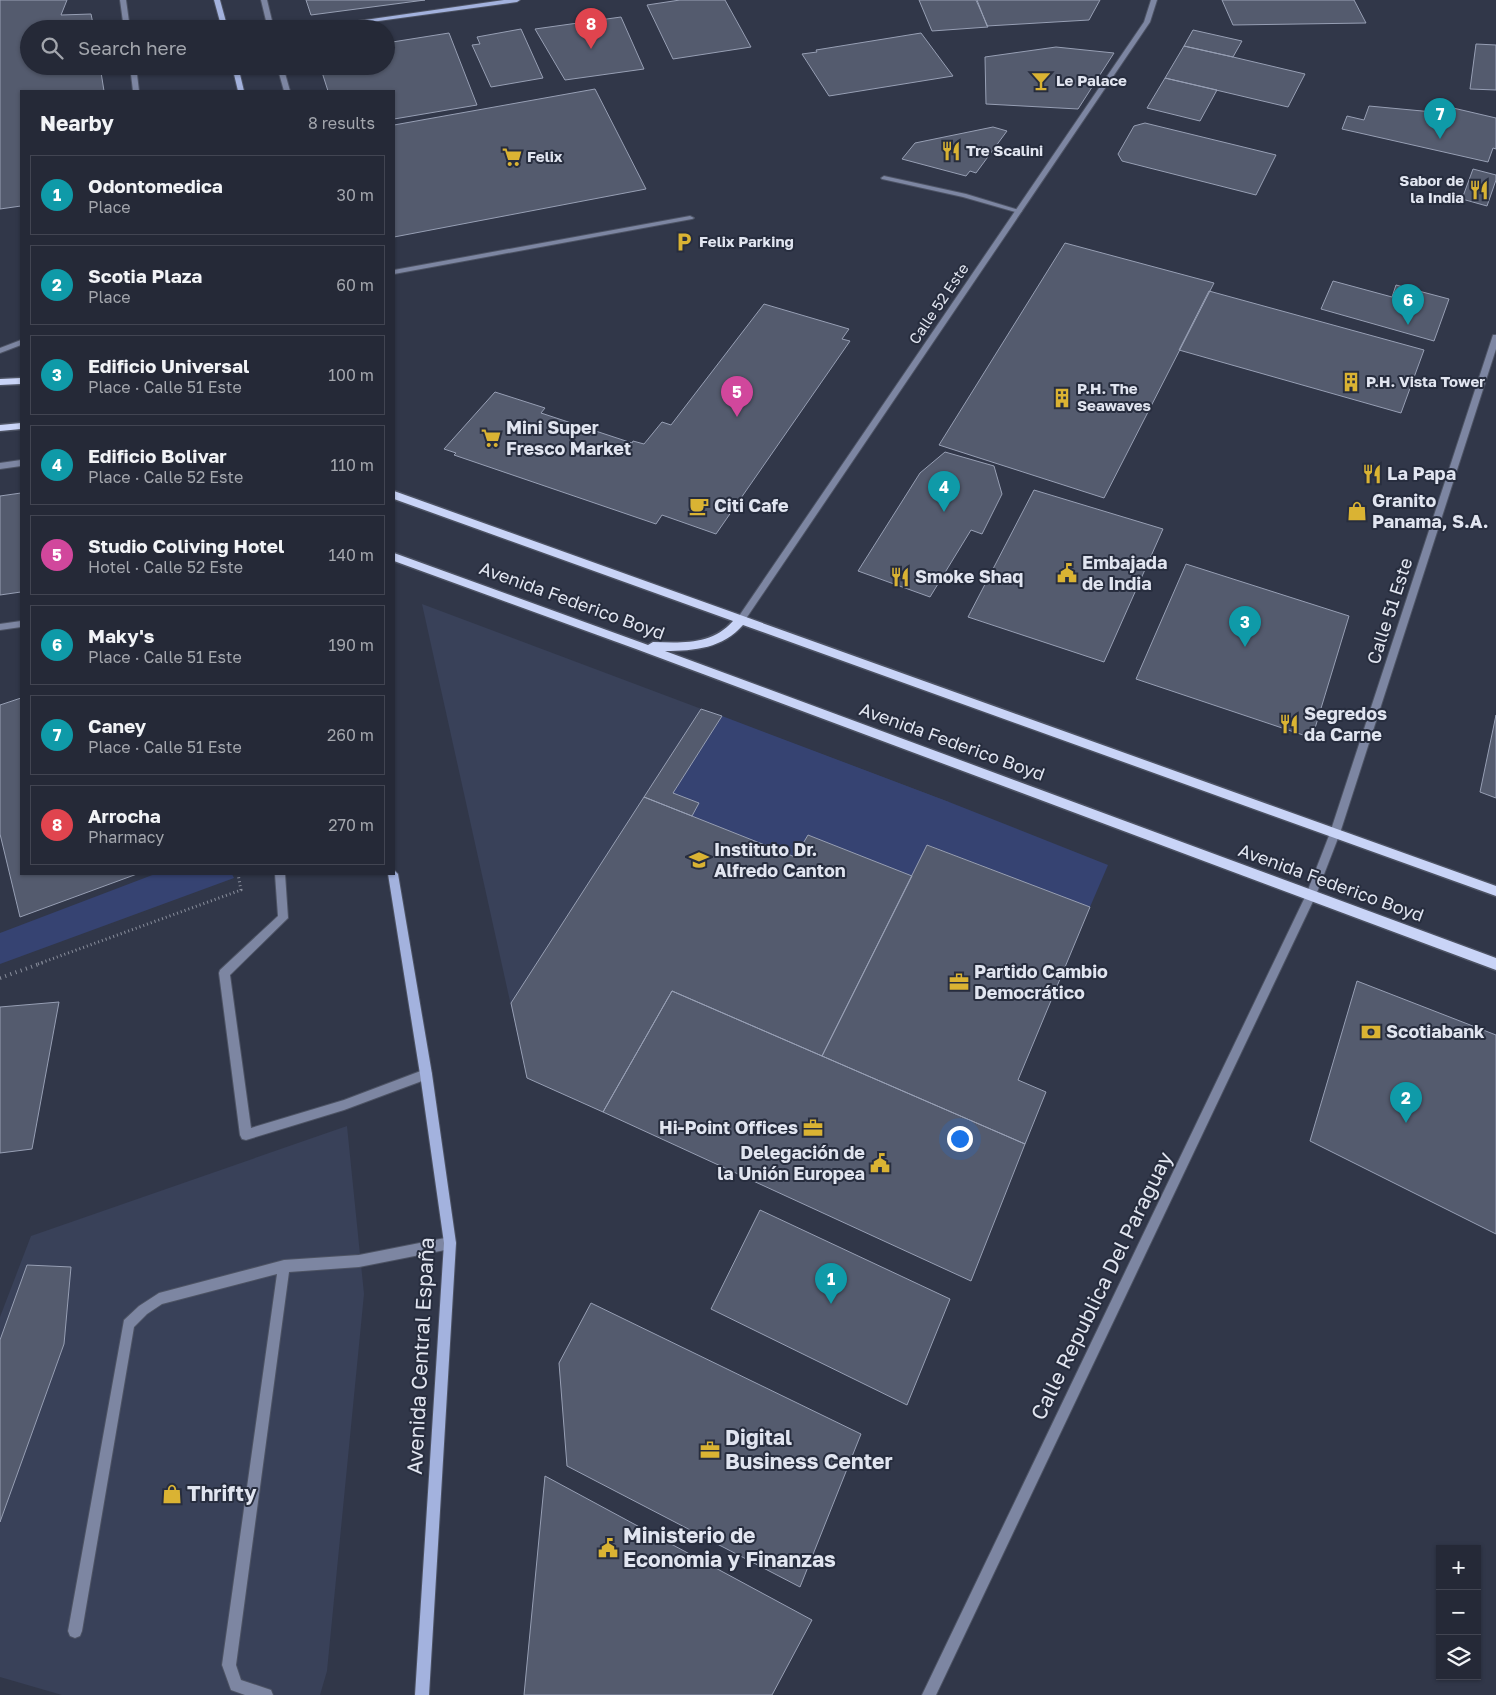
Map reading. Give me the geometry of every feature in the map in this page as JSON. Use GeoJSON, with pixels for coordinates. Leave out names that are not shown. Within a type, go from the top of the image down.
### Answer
{"type":"FeatureCollection","features":[{"type":"Feature","properties":{"kind":"main road"},"geometry":{"type":"LineString","coordinates":[[217,0],[223,20]]}},
{"type":"Feature","properties":{"kind":"main road"},"geometry":{"type":"LineString","coordinates":[[371,20],[517,0]]}},
{"type":"Feature","properties":{"kind":"main road"},"geometry":{"type":"LineString","coordinates":[[237,75],[241,90]]}},
{"type":"Feature","properties":{"kind":"main road"},"geometry":{"type":"LineString","coordinates":[[0,382],[19,380]]}},
{"type":"Feature","properties":{"kind":"main road"},"geometry":{"type":"LineString","coordinates":[[0,428],[20,426]]}},
{"type":"Feature","properties":{"kind":"main road"},"geometry":{"type":"LineString","coordinates":[[395,495],[740,621],[1496,891]]}},
{"type":"Feature","properties":{"kind":"main road","name":"Avenida Federico Boyd"},"geometry":{"type":"LineString","coordinates":[[395,557],[640,646],[1496,964]]}},
{"type":"Feature","properties":{"kind":"main road"},"geometry":{"type":"LineString","coordinates":[[640,646],[681,648],[701,645],[732,631],[740,621]]}},
{"type":"Feature","properties":{"kind":"main road","name":"Avenida Central España"},"geometry":{"type":"LineString","coordinates":[[393,875],[426,1074],[450,1243],[422,1695]]}},
{"type":"Feature","properties":{"kind":"street"},"geometry":{"type":"LineString","coordinates":[[123,0],[126,20]]}},
{"type":"Feature","properties":{"kind":"street"},"geometry":{"type":"LineString","coordinates":[[264,0],[268,20]]}},
{"type":"Feature","properties":{"kind":"street","name":"Calle 52 Este"},"geometry":{"type":"LineString","coordinates":[[740,621],[1147,22],[1154,0]]}},
{"type":"Feature","properties":{"kind":"street"},"geometry":{"type":"LineString","coordinates":[[134,75],[136,90]]}},
{"type":"Feature","properties":{"kind":"street"},"geometry":{"type":"LineString","coordinates":[[283,75],[287,90]]}},
{"type":"Feature","properties":{"kind":"street"},"geometry":{"type":"LineString","coordinates":[[884,178],[964,195],[1019,211]]}},
{"type":"Feature","properties":{"kind":"street"},"geometry":{"type":"LineString","coordinates":[[395,272],[690,218]]}},
{"type":"Feature","properties":{"kind":"street","name":"Calle 51 Este"},"geometry":{"type":"LineString","coordinates":[[1311,895],[1335,833],[1496,336]]}},
{"type":"Feature","properties":{"kind":"street"},"geometry":{"type":"LineString","coordinates":[[0,351],[20,342]]}},
{"type":"Feature","properties":{"kind":"street"},"geometry":{"type":"LineString","coordinates":[[0,466],[20,463]]}},
{"type":"Feature","properties":{"kind":"street"},"geometry":{"type":"LineString","coordinates":[[0,628],[20,624]]}},
{"type":"Feature","properties":{"kind":"street"},"geometry":{"type":"LineString","coordinates":[[280,875],[283,918],[224,973],[246,1135],[344,1104],[426,1074]]}},
{"type":"Feature","properties":{"kind":"street","name":"Calle Republica Del Paraguay"},"geometry":{"type":"LineString","coordinates":[[929,1695],[1311,895]]}},
{"type":"Feature","properties":{"kind":"street"},"geometry":{"type":"LineString","coordinates":[[75,1631],[128,1324],[142,1310],[159,1299],[284,1266],[359,1261],[450,1243]]}},
{"type":"Feature","properties":{"kind":"street"},"geometry":{"type":"LineString","coordinates":[[266,1695],[236,1685],[229,1664],[284,1266]]}},
{"type":"Feature","properties":{"kind":"path"},"geometry":{"type":"LineString","coordinates":[[0,978],[241,890],[238,875]]}},
{"type":"Feature","properties":{"kind":"shaded area","name":"Instituto Dr. Alfredo Canton"},"geometry":{"type":"Polygon","coordinates":[[[422,604],[949,802],[822,1056],[672,991],[603,1112],[527,1078],[422,604]]]}},
{"type":"Feature","properties":{"kind":"shaded area"},"geometry":{"type":"Polygon","coordinates":[[[722,716],[949,802],[1108,865],[1090,907],[928,845],[912,876],[808,835],[795,857],[692,816],[699,803],[673,793],[722,716]]]}},
{"type":"Feature","properties":{"kind":"shaded area"},"geometry":{"type":"Polygon","coordinates":[[[152,875],[232,875],[234,878],[0,964],[0,933],[152,875]]]}},
{"type":"Feature","properties":{"kind":"shaded area","name":"Thrifty"},"geometry":{"type":"Polygon","coordinates":[[[347,1126],[364,1294],[327,1671],[320,1695],[62,1695],[0,1677],[0,1317],[31,1236],[347,1126]]]}},
{"type":"Feature","properties":{"kind":"building"},"geometry":{"type":"Polygon","coordinates":[[[0,0],[67,0],[61,15],[91,14],[92,20],[20,20],[20,75],[101,75],[104,90],[20,90],[20,206],[0,209],[0,0]]]}},
{"type":"Feature","properties":{"kind":"building"},"geometry":{"type":"Polygon","coordinates":[[[306,0],[425,0],[311,15],[306,0]]]}},
{"type":"Feature","properties":{"kind":"building"},"geometry":{"type":"Polygon","coordinates":[[[680,0],[725,0],[751,47],[673,59],[647,5],[680,0]]]}},
{"type":"Feature","properties":{"kind":"building"},"geometry":{"type":"Polygon","coordinates":[[[919,0],[976,0],[988,27],[932,31],[919,0]]]}},
{"type":"Feature","properties":{"kind":"building"},"geometry":{"type":"Polygon","coordinates":[[[977,0],[1100,0],[1089,20],[987,26],[977,0]]]}},
{"type":"Feature","properties":{"kind":"building"},"geometry":{"type":"Polygon","coordinates":[[[1222,0],[1354,0],[1366,23],[1233,25],[1222,0]]]}},
{"type":"Feature","properties":{"kind":"building"},"geometry":{"type":"Polygon","coordinates":[[[621,17],[644,69],[565,80],[535,29],[621,17]]]}},
{"type":"Feature","properties":{"kind":"building"},"geometry":{"type":"Polygon","coordinates":[[[521,29],[543,78],[491,87],[472,45],[480,44],[477,37],[521,29]]]}},
{"type":"Feature","properties":{"kind":"building"},"geometry":{"type":"Polygon","coordinates":[[[1193,30],[1242,41],[1233,57],[1184,46],[1193,30]]]}},
{"type":"Feature","properties":{"kind":"building"},"geometry":{"type":"Polygon","coordinates":[[[449,33],[477,105],[395,119],[395,90],[328,90],[323,75],[395,75],[395,42],[449,33]]]}},
{"type":"Feature","properties":{"kind":"building"},"geometry":{"type":"Polygon","coordinates":[[[921,33],[953,76],[829,96],[802,54],[817,52],[816,50],[921,33]]]}},
{"type":"Feature","properties":{"kind":"building"},"geometry":{"type":"Polygon","coordinates":[[[1476,44],[1496,45],[1496,90],[1470,89],[1476,44]]]}},
{"type":"Feature","properties":{"kind":"building"},"geometry":{"type":"Polygon","coordinates":[[[1184,46],[1305,74],[1288,107],[1165,78],[1184,46]]]}},
{"type":"Feature","properties":{"kind":"building","name":"Le Palace"},"geometry":{"type":"Polygon","coordinates":[[[1056,47],[1114,53],[1078,109],[986,104],[985,57],[1056,47]]]}},
{"type":"Feature","properties":{"kind":"building"},"geometry":{"type":"Polygon","coordinates":[[[1165,78],[1217,90],[1200,121],[1147,108],[1165,78]]]}},
{"type":"Feature","properties":{"kind":"building","name":"Felix"},"geometry":{"type":"Polygon","coordinates":[[[595,89],[646,189],[395,237],[395,125],[595,89]]]}},
{"type":"Feature","properties":{"kind":"building"},"geometry":{"type":"Polygon","coordinates":[[[1436,104],[1496,118],[1496,149],[1493,148],[1488,162],[1342,129],[1347,116],[1364,120],[1369,106],[1433,112],[1436,104]]]}},
{"type":"Feature","properties":{"kind":"building"},"geometry":{"type":"Polygon","coordinates":[[[1145,123],[1276,155],[1256,195],[1122,161],[1118,154],[1134,126],[1145,123]]]}},
{"type":"Feature","properties":{"kind":"building","name":"Tre Scalini"},"geometry":{"type":"Polygon","coordinates":[[[993,127],[1007,131],[976,173],[970,171],[966,176],[902,159],[915,143],[993,127]]]}},
{"type":"Feature","properties":{"kind":"building","name":"Sabor de la India"},"geometry":{"type":"Polygon","coordinates":[[[1473,169],[1496,175],[1487,206],[1462,199],[1473,169]]]}},
{"type":"Feature","properties":{"kind":"building","name":"P.H. The Seawaves"},"geometry":{"type":"Polygon","coordinates":[[[1065,243],[1214,283],[1104,498],[939,445],[1065,243]]]}},
{"type":"Feature","properties":{"kind":"building"},"geometry":{"type":"Polygon","coordinates":[[[1333,281],[1392,297],[1396,285],[1449,299],[1434,341],[1321,309],[1333,281]]]}},
{"type":"Feature","properties":{"kind":"building","name":"P.H. Vista Tower"},"geometry":{"type":"Polygon","coordinates":[[[1209,291],[1424,350],[1401,413],[1179,350],[1209,291]]]}},
{"type":"Feature","properties":{"kind":"building"},"geometry":{"type":"Polygon","coordinates":[[[764,304],[849,329],[842,339],[850,341],[716,534],[662,515],[656,524],[454,455],[456,453],[444,449],[495,392],[545,408],[541,413],[632,443],[633,441],[644,444],[662,422],[671,425],[764,304]]]}},
{"type":"Feature","properties":{"kind":"building"},"geometry":{"type":"Polygon","coordinates":[[[945,452],[994,466],[1002,494],[982,534],[971,530],[930,597],[858,571],[920,473],[945,452]]]}},
{"type":"Feature","properties":{"kind":"building","name":"Embajada de India"},"geometry":{"type":"Polygon","coordinates":[[[1034,490],[1163,529],[1104,662],[968,617],[1034,490]]]}},
{"type":"Feature","properties":{"kind":"building"},"geometry":{"type":"Polygon","coordinates":[[[20,493],[20,592],[0,595],[0,496],[20,493]]]}},
{"type":"Feature","properties":{"kind":"building"},"geometry":{"type":"Polygon","coordinates":[[[1186,564],[1349,616],[1312,738],[1136,679],[1186,564]]]}},
{"type":"Feature","properties":{"kind":"building"},"geometry":{"type":"Polygon","coordinates":[[[20,698],[20,875],[134,875],[20,917],[0,834],[0,705],[20,698]]]}},
{"type":"Feature","properties":{"kind":"building"},"geometry":{"type":"Polygon","coordinates":[[[701,709],[722,716],[673,793],[699,803],[692,816],[644,797],[701,709]]]}},
{"type":"Feature","properties":{"kind":"building"},"geometry":{"type":"Polygon","coordinates":[[[1496,715],[1496,798],[1480,792],[1496,715]]]}},
{"type":"Feature","properties":{"kind":"building"},"geometry":{"type":"Polygon","coordinates":[[[644,797],[795,857],[808,835],[912,876],[822,1056],[672,991],[603,1112],[527,1078],[511,1003],[644,797]]]}},
{"type":"Feature","properties":{"kind":"building","name":"Partido Cambio Democrático"},"geometry":{"type":"Polygon","coordinates":[[[927,845],[1090,907],[1018,1080],[1046,1092],[1025,1144],[822,1056],[927,845]]]}},
{"type":"Feature","properties":{"kind":"building"},"geometry":{"type":"Polygon","coordinates":[[[1357,981],[1496,1035],[1496,1234],[1310,1141],[1357,981]]]}},
{"type":"Feature","properties":{"kind":"building","name":"Hi-Point Offices"},"geometry":{"type":"Polygon","coordinates":[[[672,991],[1025,1144],[971,1281],[603,1112],[672,991]]]}},
{"type":"Feature","properties":{"kind":"building"},"geometry":{"type":"Polygon","coordinates":[[[59,1002],[32,1149],[0,1153],[0,1007],[59,1002]]]}},
{"type":"Feature","properties":{"kind":"building"},"geometry":{"type":"Polygon","coordinates":[[[760,1210],[950,1299],[907,1405],[711,1309],[760,1210]]]}},
{"type":"Feature","properties":{"kind":"building"},"geometry":{"type":"Polygon","coordinates":[[[27,1265],[71,1267],[64,1344],[0,1522],[0,1340],[27,1265]]]}},
{"type":"Feature","properties":{"kind":"building","name":"Digital Business Center"},"geometry":{"type":"Polygon","coordinates":[[[591,1303],[861,1434],[800,1587],[567,1466],[559,1363],[591,1303]]]}},
{"type":"Feature","properties":{"kind":"building","name":"Ministerio de Economia y Finanzas"},"geometry":{"type":"Polygon","coordinates":[[[545,1476],[812,1620],[772,1695],[524,1695],[545,1476]]]}},
{"type":"Feature","properties":{"kind":"place","name":"Arrocha"},"geometry":{"type":"Point","coordinates":[591,49]}},
{"type":"Feature","properties":{"kind":"place","name":"Le Palace"},"geometry":{"type":"Point","coordinates":[1041,81]}},
{"type":"Feature","properties":{"kind":"place","name":"Caney"},"geometry":{"type":"Point","coordinates":[1440,139]}},
{"type":"Feature","properties":{"kind":"place","name":"Tre Scalini"},"geometry":{"type":"Point","coordinates":[951,151]}},
{"type":"Feature","properties":{"kind":"place","name":"Felix"},"geometry":{"type":"Point","coordinates":[512,157]}},
{"type":"Feature","properties":{"kind":"place","name":"Sabor de la India"},"geometry":{"type":"Point","coordinates":[1479,190]}},
{"type":"Feature","properties":{"kind":"place","name":"Felix Parking"},"geometry":{"type":"Point","coordinates":[684,242]}},
{"type":"Feature","properties":{"kind":"place","name":"Maky's"},"geometry":{"type":"Point","coordinates":[1408,325]}},
{"type":"Feature","properties":{"kind":"place","name":"P.H. Vista Tower"},"geometry":{"type":"Point","coordinates":[1351,382]}},
{"type":"Feature","properties":{"kind":"place","name":"P.H. The Seawaves"},"geometry":{"type":"Point","coordinates":[1062,398]}},
{"type":"Feature","properties":{"kind":"place","name":"Studio Coliving Hotel"},"geometry":{"type":"Point","coordinates":[737,417]}},
{"type":"Feature","properties":{"kind":"place","name":"Mini Super Fresco Market"},"geometry":{"type":"Point","coordinates":[491,438]}},
{"type":"Feature","properties":{"kind":"place","name":"La Papa"},"geometry":{"type":"Point","coordinates":[1372,474]}},
{"type":"Feature","properties":{"kind":"place","name":"Citi Cafe"},"geometry":{"type":"Point","coordinates":[699,506]}},
{"type":"Feature","properties":{"kind":"place","name":"Granito Panama, S.A."},"geometry":{"type":"Point","coordinates":[1357,511]}},
{"type":"Feature","properties":{"kind":"place","name":"Edificio Bolivar"},"geometry":{"type":"Point","coordinates":[944,512]}},
{"type":"Feature","properties":{"kind":"place","name":"Embajada de India"},"geometry":{"type":"Point","coordinates":[1067,573]}},
{"type":"Feature","properties":{"kind":"place","name":"Smoke Shaq"},"geometry":{"type":"Point","coordinates":[900,577]}},
{"type":"Feature","properties":{"kind":"place","name":"Edificio Universal"},"geometry":{"type":"Point","coordinates":[1245,647]}},
{"type":"Feature","properties":{"kind":"place","name":"Segredos da Carne"},"geometry":{"type":"Point","coordinates":[1289,724]}},
{"type":"Feature","properties":{"kind":"place","name":"Instituto Dr. Alfredo Canton"},"geometry":{"type":"Point","coordinates":[699,860]}},
{"type":"Feature","properties":{"kind":"place","name":"Partido Cambio Democrático"},"geometry":{"type":"Point","coordinates":[959,982]}},
{"type":"Feature","properties":{"kind":"place","name":"Scotiabank"},"geometry":{"type":"Point","coordinates":[1371,1032]}},
{"type":"Feature","properties":{"kind":"place","name":"Scotia Plaza"},"geometry":{"type":"Point","coordinates":[1406,1123]}},
{"type":"Feature","properties":{"kind":"place","name":"Hi-Point Offices"},"geometry":{"type":"Point","coordinates":[813,1128]}},
{"type":"Feature","properties":{"kind":"place","name":"Delegación de la Unión Europea"},"geometry":{"type":"Point","coordinates":[880,1163]}},
{"type":"Feature","properties":{"kind":"place","name":"Odontomedica"},"geometry":{"type":"Point","coordinates":[831,1304]}},
{"type":"Feature","properties":{"kind":"place","name":"Digital Business Center"},"geometry":{"type":"Point","coordinates":[710,1450]}},
{"type":"Feature","properties":{"kind":"place","name":"Thrifty"},"geometry":{"type":"Point","coordinates":[172,1494]}},
{"type":"Feature","properties":{"kind":"place","name":"Ministerio de Economia y Finanzas"},"geometry":{"type":"Point","coordinates":[608,1548]}}]}
